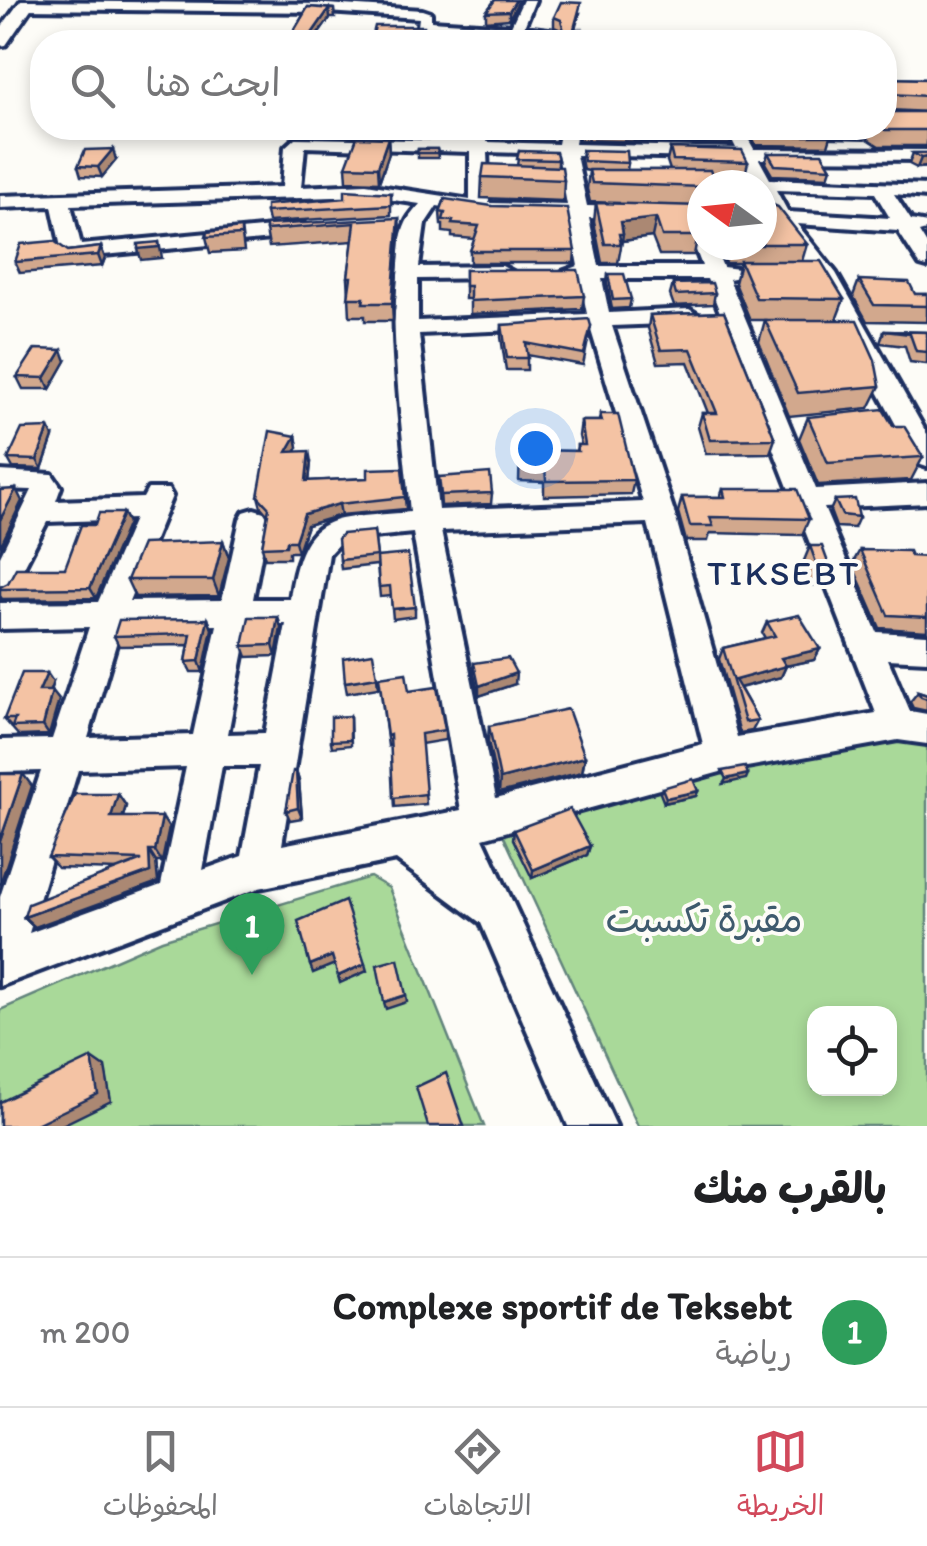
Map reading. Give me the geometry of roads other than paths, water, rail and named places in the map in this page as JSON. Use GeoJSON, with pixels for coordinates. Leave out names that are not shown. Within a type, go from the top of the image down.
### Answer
{"type":"FeatureCollection","features":[{"type":"Feature","properties":{"kind":"main road"},"geometry":{"type":"LineString","coordinates":[[0,23],[21,2]]}},
{"type":"Feature","properties":{"kind":"main road"},"geometry":{"type":"LineString","coordinates":[[0,41],[21,2]]}},
{"type":"Feature","properties":{"kind":"street"},"geometry":{"type":"LineString","coordinates":[[516,30],[529,0]]}},
{"type":"Feature","properties":{"kind":"street"},"geometry":{"type":"LineString","coordinates":[[21,2],[344,5],[422,14],[428,25],[452,30]]}},
{"type":"Feature","properties":{"kind":"street"},"geometry":{"type":"LineString","coordinates":[[291,191],[296,145],[323,140]]}},
{"type":"Feature","properties":{"kind":"street"},"geometry":{"type":"LineString","coordinates":[[347,140],[363,167],[431,201],[480,208],[687,214]]}},
{"type":"Feature","properties":{"kind":"street"},"geometry":{"type":"LineString","coordinates":[[0,202],[291,191],[466,140]]}},
{"type":"Feature","properties":{"kind":"street"},"geometry":{"type":"LineString","coordinates":[[478,140],[488,176],[480,208]]}},
{"type":"Feature","properties":{"kind":"street"},"geometry":{"type":"LineString","coordinates":[[568,140],[599,320],[660,512],[724,755]]}},
{"type":"Feature","properties":{"kind":"street"},"geometry":{"type":"LineString","coordinates":[[582,140],[668,152],[927,155]]}},
{"type":"Feature","properties":{"kind":"street"},"geometry":{"type":"LineString","coordinates":[[662,140],[668,152],[670,182],[687,203]]}},
{"type":"Feature","properties":{"kind":"street"},"geometry":{"type":"LineString","coordinates":[[741,140],[759,170]]}},
{"type":"Feature","properties":{"kind":"street"},"geometry":{"type":"LineString","coordinates":[[873,140],[890,156],[927,176]]}},
{"type":"Feature","properties":{"kind":"street"},"geometry":{"type":"LineString","coordinates":[[670,182],[687,182]]}},
{"type":"Feature","properties":{"kind":"street"},"geometry":{"type":"LineString","coordinates":[[777,184],[927,191]]}},
{"type":"Feature","properties":{"kind":"street"},"geometry":{"type":"LineString","coordinates":[[881,188],[927,261]]}},
{"type":"Feature","properties":{"kind":"street"},"geometry":{"type":"LineString","coordinates":[[60,199],[72,252],[324,229]]}},
{"type":"Feature","properties":{"kind":"street"},"geometry":{"type":"LineString","coordinates":[[431,201],[406,225],[407,328],[425,521],[471,824],[496,910],[592,1126]]}},
{"type":"Feature","properties":{"kind":"street"},"geometry":{"type":"LineString","coordinates":[[777,217],[927,226]]}},
{"type":"Feature","properties":{"kind":"street"},"geometry":{"type":"LineString","coordinates":[[777,222],[825,272],[846,331],[927,458]]}},
{"type":"Feature","properties":{"kind":"street"},"geometry":{"type":"LineString","coordinates":[[0,963],[259,868],[471,824],[724,755],[912,727],[866,645],[806,499],[788,428],[744,326],[710,260]]}},
{"type":"Feature","properties":{"kind":"street"},"geometry":{"type":"LineString","coordinates":[[407,273],[518,272]]}},
{"type":"Feature","properties":{"kind":"street"},"geometry":{"type":"LineString","coordinates":[[555,272],[752,273]]}},
{"type":"Feature","properties":{"kind":"street"},"geometry":{"type":"LineString","coordinates":[[788,273],[825,272]]}},
{"type":"Feature","properties":{"kind":"street"},"geometry":{"type":"LineString","coordinates":[[407,328],[599,320],[744,326]]}},
{"type":"Feature","properties":{"kind":"street"},"geometry":{"type":"LineString","coordinates":[[846,331],[892,332]]}},
{"type":"Feature","properties":{"kind":"street"},"geometry":{"type":"LineString","coordinates":[[868,421],[903,418]]}},
{"type":"Feature","properties":{"kind":"street"},"geometry":{"type":"LineString","coordinates":[[0,480],[44,482],[47,486],[38,512],[0,584]]}},
{"type":"Feature","properties":{"kind":"street"},"geometry":{"type":"LineString","coordinates":[[806,499],[927,493]]}},
{"type":"Feature","properties":{"kind":"street"},"geometry":{"type":"LineString","coordinates":[[0,963],[109,613],[155,502],[38,512]]}},
{"type":"Feature","properties":{"kind":"street"},"geometry":{"type":"LineString","coordinates":[[259,868],[317,544],[325,535],[335,530],[425,521],[660,512]]}},
{"type":"Feature","properties":{"kind":"street"},"geometry":{"type":"LineString","coordinates":[[178,898],[254,519]]}},
{"type":"Feature","properties":{"kind":"street"},"geometry":{"type":"LineString","coordinates":[[0,616],[304,611]]}},
{"type":"Feature","properties":{"kind":"street"},"geometry":{"type":"LineString","coordinates":[[866,645],[927,648]]}},
{"type":"Feature","properties":{"kind":"street"},"geometry":{"type":"LineString","coordinates":[[0,756],[280,749]]}},
{"type":"Feature","properties":{"kind":"street"},"geometry":{"type":"LineString","coordinates":[[401,841],[496,910]]}},
{"type":"Feature","properties":{"kind":"place","name":"Complexe sportif de Teksebt"},"geometry":{"type":"Point","coordinates":[252,975]}},
{"type":"Feature","properties":{"kind":"district","name":"TIKSEBT"},"geometry":{"type":"Point","coordinates":[784,573]}},
{"type":"Feature","properties":{"kind":"park label","name":"مقبرة تكسبت"},"geometry":{"type":"Point","coordinates":[704,919]}}]}
